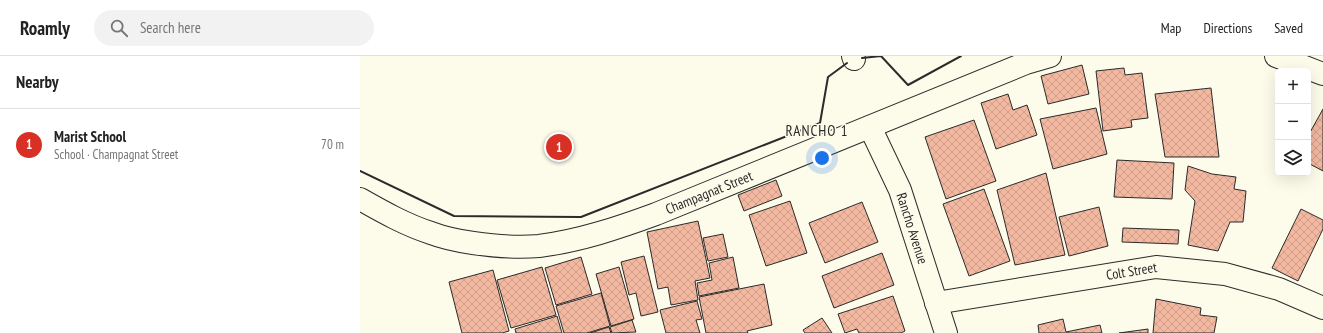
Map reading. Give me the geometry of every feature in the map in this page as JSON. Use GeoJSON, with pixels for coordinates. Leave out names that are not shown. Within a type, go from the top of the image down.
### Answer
{"type":"FeatureCollection","features":[{"type":"Feature","properties":{"kind":"street","name":"Champagnat Street"},"geometry":{"type":"LineString","coordinates":[[360,199],[390,215],[440,236],[494,246],[539,246],[598,234],[656,214],[1026,63],[1050,56]]}},
{"type":"Feature","properties":{"kind":"street"},"geometry":{"type":"LineString","coordinates":[[1276,56],[1323,74]]}},
{"type":"Feature","properties":{"kind":"street","name":"Rancho Avenue"},"geometry":{"type":"LineString","coordinates":[[870,127],[900,190],[946,333]]}},
{"type":"Feature","properties":{"kind":"street","name":"Colt Street"},"geometry":{"type":"LineString","coordinates":[[936,303],[1156,267],[1224,274],[1279,288],[1323,308]]}},
{"type":"Feature","properties":{"kind":"building"},"geometry":{"type":"Polygon","coordinates":[[[1082,65],[1089,94],[1048,104],[1041,76],[1082,65]]]}},
{"type":"Feature","properties":{"kind":"building"},"geometry":{"type":"Polygon","coordinates":[[[1124,68],[1125,75],[1142,73],[1148,118],[1131,120],[1132,127],[1103,131],[1096,71],[1124,68]]]}},
{"type":"Feature","properties":{"kind":"building"},"geometry":{"type":"Polygon","coordinates":[[[1211,88],[1219,157],[1165,157],[1155,94],[1211,88]]]}},
{"type":"Feature","properties":{"kind":"building"},"geometry":{"type":"Polygon","coordinates":[[[1008,94],[1013,110],[1027,105],[1037,135],[996,149],[981,103],[1008,94]]]}},
{"type":"Feature","properties":{"kind":"building"},"geometry":{"type":"Polygon","coordinates":[[[1096,108],[1107,154],[1053,169],[1040,119],[1096,108]]]}},
{"type":"Feature","properties":{"kind":"building"},"geometry":{"type":"Polygon","coordinates":[[[1323,109],[1323,171],[1311,165],[1311,131],[1323,109]]]}},
{"type":"Feature","properties":{"kind":"building"},"geometry":{"type":"Polygon","coordinates":[[[974,120],[996,181],[946,199],[925,137],[974,120]]]}},
{"type":"Feature","properties":{"kind":"building"},"geometry":{"type":"Polygon","coordinates":[[[1117,160],[1174,163],[1172,199],[1114,197],[1117,160]]]}},
{"type":"Feature","properties":{"kind":"building"},"geometry":{"type":"Polygon","coordinates":[[[1188,166],[1212,174],[1236,177],[1234,189],[1246,191],[1243,222],[1230,222],[1218,251],[1188,245],[1195,201],[1185,190],[1188,166]]]}},
{"type":"Feature","properties":{"kind":"building"},"geometry":{"type":"Polygon","coordinates":[[[1046,173],[1065,255],[1015,265],[997,190],[1046,173]]]}},
{"type":"Feature","properties":{"kind":"building"},"geometry":{"type":"Polygon","coordinates":[[[776,180],[782,196],[744,211],[738,195],[776,180]]]}},
{"type":"Feature","properties":{"kind":"building"},"geometry":{"type":"Polygon","coordinates":[[[984,189],[1010,261],[969,276],[943,204],[984,189]]]}},
{"type":"Feature","properties":{"kind":"building"},"geometry":{"type":"Polygon","coordinates":[[[790,201],[807,253],[766,266],[749,215],[790,201]]]}},
{"type":"Feature","properties":{"kind":"building"},"geometry":{"type":"Polygon","coordinates":[[[862,202],[878,242],[825,263],[809,223],[862,202]]]}},
{"type":"Feature","properties":{"kind":"building"},"geometry":{"type":"Polygon","coordinates":[[[1099,207],[1108,246],[1069,256],[1059,217],[1099,207]]]}},
{"type":"Feature","properties":{"kind":"building"},"geometry":{"type":"Polygon","coordinates":[[[1301,209],[1323,220],[1323,229],[1298,281],[1272,268],[1301,209]]]}},
{"type":"Feature","properties":{"kind":"building"},"geometry":{"type":"Polygon","coordinates":[[[698,221],[710,278],[695,281],[698,300],[671,305],[668,287],[658,289],[647,232],[698,221]]]}},
{"type":"Feature","properties":{"kind":"building"},"geometry":{"type":"Polygon","coordinates":[[[1123,228],[1179,230],[1178,244],[1122,242],[1123,228]]]}},
{"type":"Feature","properties":{"kind":"building"},"geometry":{"type":"Polygon","coordinates":[[[723,234],[728,257],[708,261],[703,238],[723,234]]]}},
{"type":"Feature","properties":{"kind":"building"},"geometry":{"type":"Polygon","coordinates":[[[882,253],[894,285],[834,308],[822,276],[882,253]]]}},
{"type":"Feature","properties":{"kind":"building"},"geometry":{"type":"Polygon","coordinates":[[[644,256],[658,312],[641,316],[636,293],[629,295],[621,262],[644,256]]]}},
{"type":"Feature","properties":{"kind":"building"},"geometry":{"type":"Polygon","coordinates":[[[581,257],[592,294],[556,305],[545,268],[581,257]]]}},
{"type":"Feature","properties":{"kind":"building"},"geometry":{"type":"Polygon","coordinates":[[[733,257],[739,288],[699,296],[697,283],[712,280],[709,263],[733,257]]]}},
{"type":"Feature","properties":{"kind":"building"},"geometry":{"type":"Polygon","coordinates":[[[542,267],[556,315],[511,328],[497,280],[542,267]]]}},
{"type":"Feature","properties":{"kind":"building"},"geometry":{"type":"Polygon","coordinates":[[[619,267],[634,319],[611,326],[596,274],[619,267]]]}},
{"type":"Feature","properties":{"kind":"building"},"geometry":{"type":"Polygon","coordinates":[[[493,270],[509,331],[502,333],[462,333],[449,282],[493,270]]]}},
{"type":"Feature","properties":{"kind":"building"},"geometry":{"type":"Polygon","coordinates":[[[764,284],[772,325],[747,331],[748,333],[706,333],[699,297],[764,284]]]}},
{"type":"Feature","properties":{"kind":"building"},"geometry":{"type":"Polygon","coordinates":[[[601,293],[610,326],[587,333],[564,333],[556,306],[601,293]]]}},
{"type":"Feature","properties":{"kind":"building"},"geometry":{"type":"Polygon","coordinates":[[[893,296],[905,331],[901,333],[859,333],[857,329],[845,333],[838,314],[893,296]]]}},
{"type":"Feature","properties":{"kind":"building"},"geometry":{"type":"Polygon","coordinates":[[[1156,299],[1201,308],[1200,315],[1217,317],[1214,333],[1153,333],[1156,299]]]}},
{"type":"Feature","properties":{"kind":"building"},"geometry":{"type":"Polygon","coordinates":[[[697,301],[702,319],[696,320],[700,333],[666,333],[660,310],[697,301]]]}},
{"type":"Feature","properties":{"kind":"building"},"geometry":{"type":"Polygon","coordinates":[[[557,316],[562,333],[516,333],[515,329],[557,316]]]}},
{"type":"Feature","properties":{"kind":"building"},"geometry":{"type":"Polygon","coordinates":[[[822,318],[832,333],[805,333],[803,330],[822,318]]]}},
{"type":"Feature","properties":{"kind":"building"},"geometry":{"type":"Polygon","coordinates":[[[1063,319],[1066,332],[1100,325],[1102,333],[1039,333],[1038,325],[1063,319]]]}},
{"type":"Feature","properties":{"kind":"building"},"geometry":{"type":"Polygon","coordinates":[[[632,320],[636,332],[612,333],[610,327],[632,320]]]}},
{"type":"Feature","properties":{"kind":"building"},"geometry":{"type":"Polygon","coordinates":[[[609,327],[611,333],[590,333],[609,327]]]}},
{"type":"Feature","properties":{"kind":"building"},"geometry":{"type":"Polygon","coordinates":[[[1148,329],[1148,333],[1119,333],[1148,329]]]}},
{"type":"Feature","properties":{"kind":"wall"},"geometry":{"type":"LineString","coordinates":[[862,58],[881,56],[908,85],[961,56]]}},
{"type":"Feature","properties":{"kind":"wall"},"geometry":{"type":"LineString","coordinates":[[360,171],[454,216],[581,217],[820,123],[828,77],[847,63]]}},
{"type":"Feature","properties":{"kind":"place","name":"Marist School"},"geometry":{"type":"Point","coordinates":[559,147]}},
{"type":"Feature","properties":{"kind":"district","name":"RANCHO 1"},"geometry":{"type":"Point","coordinates":[817,130]}}]}
